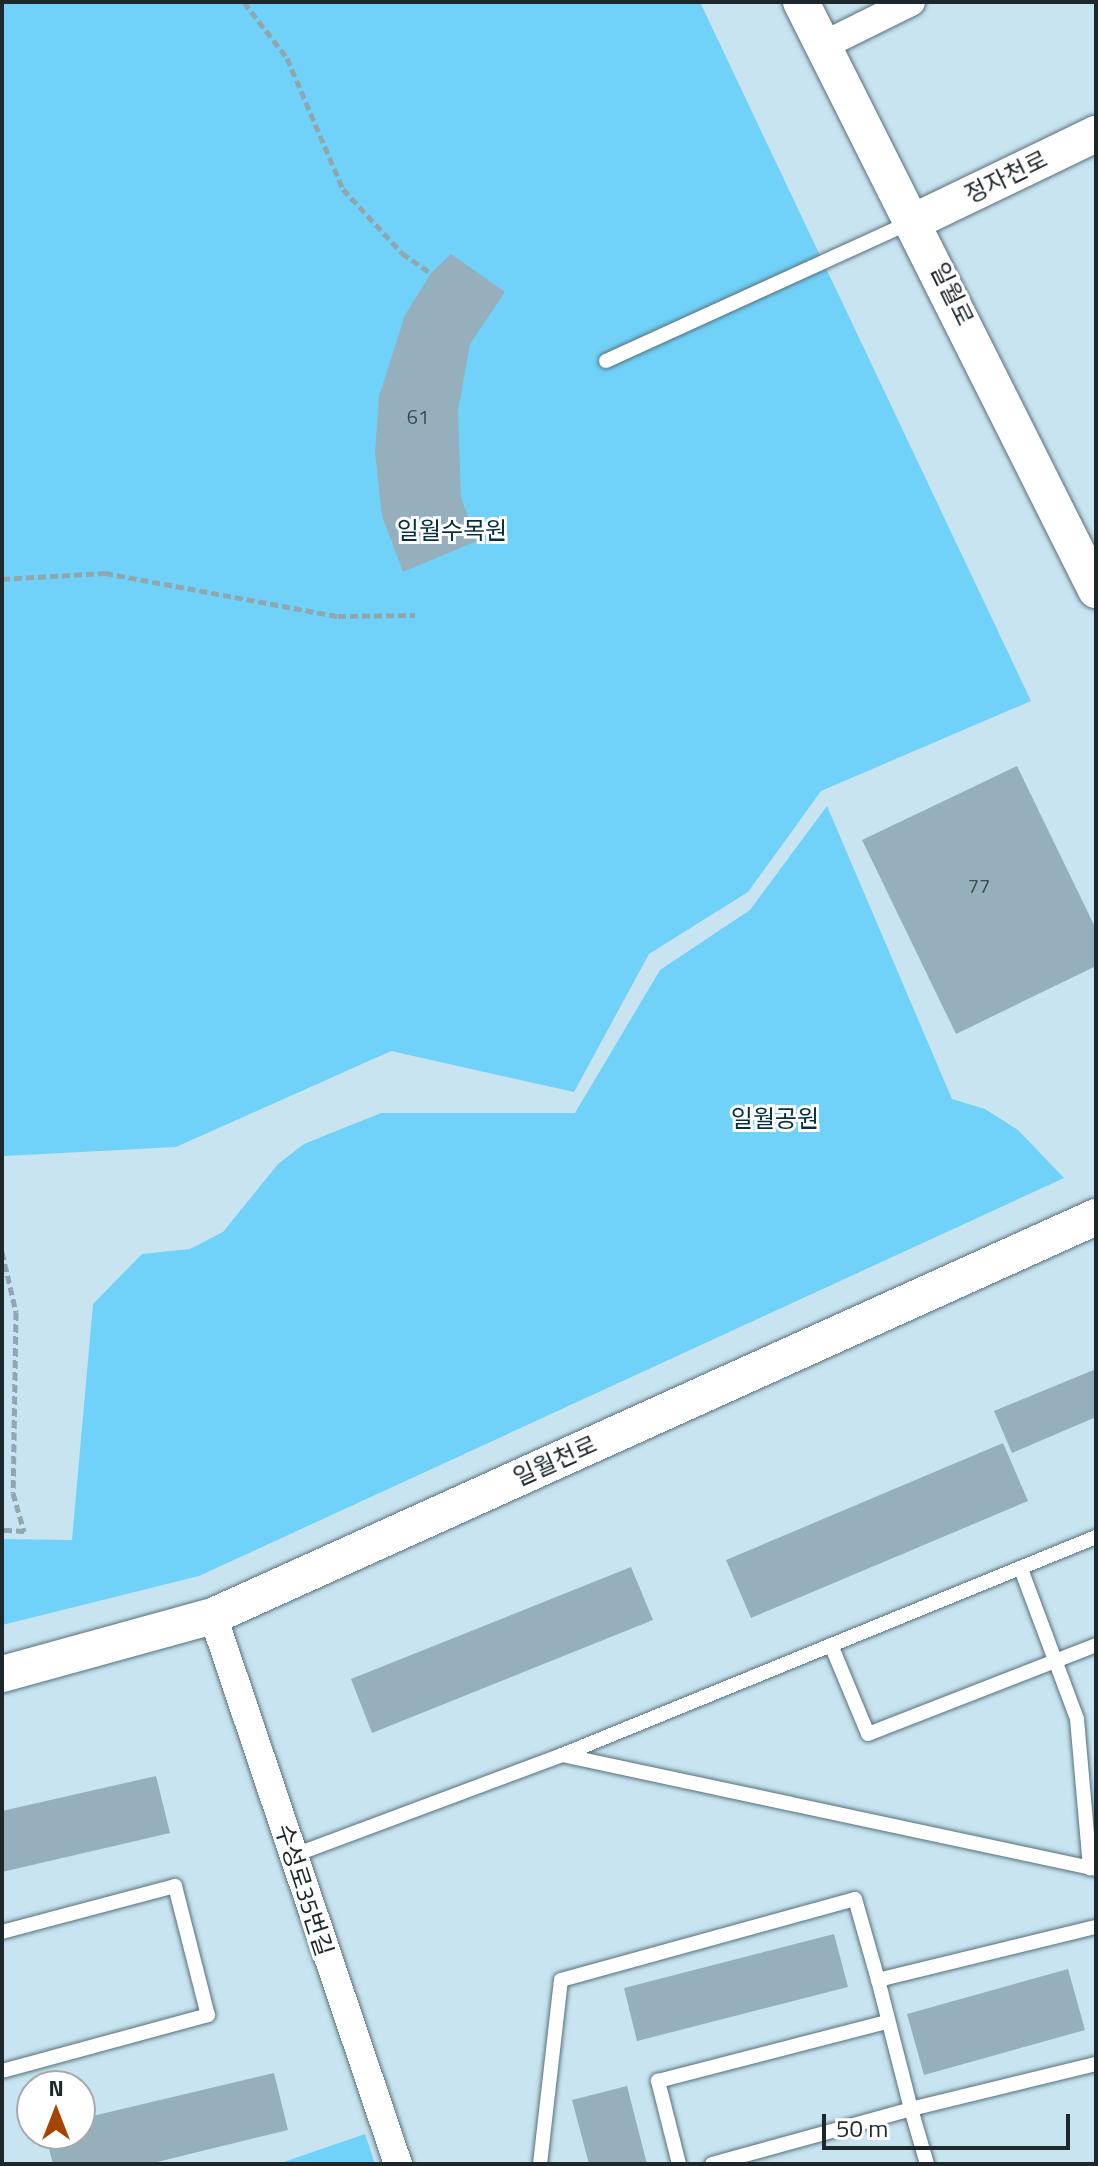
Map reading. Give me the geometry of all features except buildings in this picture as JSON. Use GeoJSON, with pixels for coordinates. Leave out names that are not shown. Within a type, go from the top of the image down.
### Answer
{"type":"FeatureCollection","features":[{"type":"Feature","properties":{"kind":"street","name":"일월로"},"geometry":{"type":"LineString","coordinates":[[801,2],[915,221],[1096,590]]}},
{"type":"Feature","properties":{"kind":"street"},"geometry":{"type":"LineString","coordinates":[[824,45],[911,2]]}},
{"type":"Feature","properties":{"kind":"street","name":"정자천로"},"geometry":{"type":"LineString","coordinates":[[915,221],[1096,134]]}},
{"type":"Feature","properties":{"kind":"street","name":"일월천로"},"geometry":{"type":"LineString","coordinates":[[2,1674],[213,1616],[1096,1217]]}},
{"type":"Feature","properties":{"kind":"street","name":"수성로35번길"},"geometry":{"type":"LineString","coordinates":[[213,1616],[398,2164]]}},
{"type":"Feature","properties":{"kind":"lane"},"geometry":{"type":"LineString","coordinates":[[606,361],[915,221]]}},
{"type":"Feature","properties":{"kind":"lane"},"geometry":{"type":"LineString","coordinates":[[292,1856],[562,1755],[1096,1537]]}},
{"type":"Feature","properties":{"kind":"lane"},"geometry":{"type":"LineString","coordinates":[[562,1755],[1093,1869],[1077,1719],[1021,1569]]}},
{"type":"Feature","properties":{"kind":"lane"},"geometry":{"type":"LineString","coordinates":[[831,1645],[868,1734],[1096,1645]]}},
{"type":"Feature","properties":{"kind":"lane"},"geometry":{"type":"LineString","coordinates":[[2,1932],[175,1886],[208,2015],[2,2071]]}},
{"type":"Feature","properties":{"kind":"lane"},"geometry":{"type":"LineString","coordinates":[[540,2164],[561,1980],[855,1899],[927,2164]]}},
{"type":"Feature","properties":{"kind":"lane"},"geometry":{"type":"LineString","coordinates":[[878,1980],[1096,1927]]}},
{"type":"Feature","properties":{"kind":"lane"},"geometry":{"type":"LineString","coordinates":[[679,2164],[658,2081],[886,2022]]}},
{"type":"Feature","properties":{"kind":"lane"},"geometry":{"type":"LineString","coordinates":[[712,2164],[911,2109],[1096,2064]]}},
{"type":"Feature","properties":{"kind":"path"},"geometry":{"type":"LineString","coordinates":[[244,2],[287,58],[343,189],[402,253],[431,273]]}},
{"type":"Feature","properties":{"kind":"path"},"geometry":{"type":"LineString","coordinates":[[2,579],[105,573],[338,616],[415,615]]}},
{"type":"Feature","properties":{"kind":"path"},"geometry":{"type":"LineString","coordinates":[[2,1252],[16,1312],[13,1493],[24,1531],[2,1530]]}},
{"type":"Feature","properties":{"kind":"green space","name":"일월수목원"},"geometry":{"type":"Polygon","coordinates":[[[2,2],[700,2],[1031,701],[821,791],[748,892],[649,954],[574,1092],[391,1051],[176,1147],[4,1156],[2,2]]]}},
{"type":"Feature","properties":{"kind":"green space","name":"일월공원"},"geometry":{"type":"Polygon","coordinates":[[[827,806],[952,1099],[985,1109],[1018,1130],[1064,1178],[199,1576],[2,1625],[2,1539],[72,1540],[93,1304],[142,1254],[190,1249],[223,1232],[278,1164],[304,1144],[381,1113],[575,1113],[660,970],[750,910],[827,806]]]}},
{"type":"Feature","properties":{"kind":"green space"},"geometry":{"type":"Polygon","coordinates":[[[365,2134],[375,2164],[278,2164],[365,2134]]]}}]}
